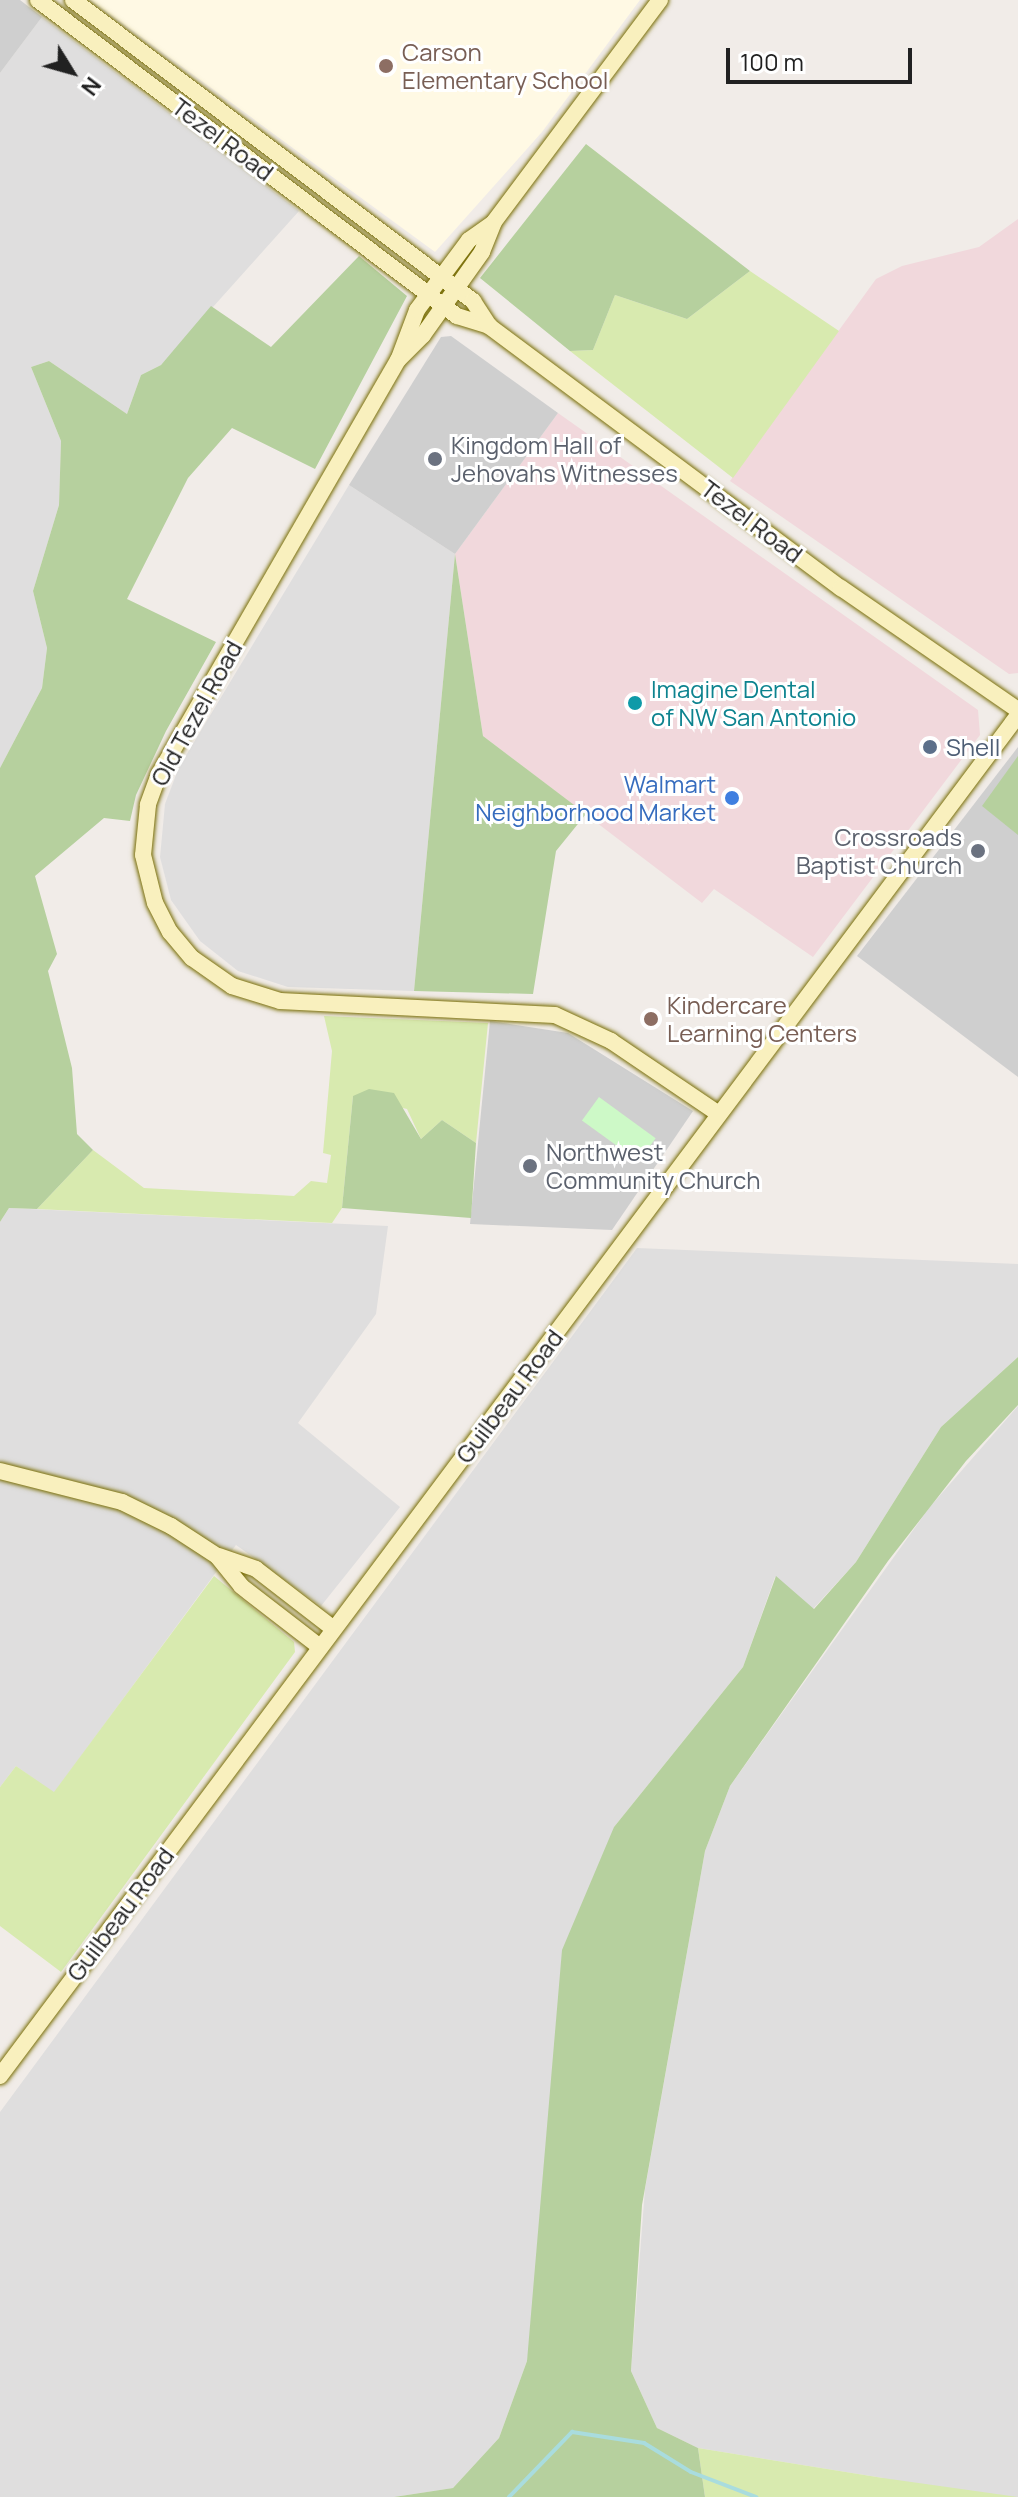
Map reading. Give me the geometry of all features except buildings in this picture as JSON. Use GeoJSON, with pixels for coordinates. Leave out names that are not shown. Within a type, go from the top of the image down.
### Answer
{"type":"FeatureCollection","features":[{"type":"Feature","properties":{"kind":"main road","name":"Tezel Road"},"geometry":{"type":"LineString","coordinates":[[38,0],[460,317],[489,326],[841,588],[1018,713]]}},
{"type":"Feature","properties":{"kind":"main road","name":"Tezel Road"},"geometry":{"type":"LineString","coordinates":[[73,0],[456,287],[473,301],[489,326]]}},
{"type":"Feature","properties":{"kind":"main road","name":"Old Tezel Road"},"geometry":{"type":"LineString","coordinates":[[660,0],[494,222],[482,252],[398,360],[159,774],[143,838],[155,903],[192,958],[248,993],[296,1002],[555,1015],[611,1041],[719,1114]]}},
{"type":"Feature","properties":{"kind":"main road","name":"Old Tezel Road"},"geometry":{"type":"LineString","coordinates":[[398,360],[408,324],[441,276],[469,240],[494,222]]}},
{"type":"Feature","properties":{"kind":"main road","name":"Guilbeau Road"},"geometry":{"type":"LineString","coordinates":[[0,2076],[1018,713]]}},
{"type":"Feature","properties":{"kind":"main road"},"geometry":{"type":"LineString","coordinates":[[0,1471],[122,1502],[217,1556],[256,1569],[334,1629]]}},
{"type":"Feature","properties":{"kind":"main road"},"geometry":{"type":"LineString","coordinates":[[217,1556],[241,1586],[320,1647]]}},
{"type":"Feature","properties":{"kind":"shaded area"},"geometry":{"type":"Polygon","coordinates":[[[0,0],[20,0],[42,17],[0,73],[0,0]]]}},
{"type":"Feature","properties":{"kind":"shaded area","name":"Carson Elementary School"},"geometry":{"type":"Polygon","coordinates":[[[91,0],[640,0],[542,132],[435,252],[91,0]]]}},
{"type":"Feature","properties":{"kind":"shaded area"},"geometry":{"type":"Polygon","coordinates":[[[42,17],[299,211],[161,365],[141,375],[127,414],[49,361],[31,367],[61,441],[59,505],[33,591],[47,648],[42,688],[0,768],[0,73],[42,17]]]}},
{"type":"Feature","properties":{"kind":"shaded area"},"geometry":{"type":"Polygon","coordinates":[[[1018,219],[1018,673],[1009,674],[730,481],[876,279],[902,266],[979,247],[1018,219]]]}},
{"type":"Feature","properties":{"kind":"shaded area"},"geometry":{"type":"Polygon","coordinates":[[[451,336],[558,413],[455,554],[349,485],[441,337],[451,336]]]}},
{"type":"Feature","properties":{"kind":"shaded area"},"geometry":{"type":"Polygon","coordinates":[[[558,413],[978,710],[980,735],[813,957],[714,889],[702,903],[483,736],[455,554],[558,413]]]}},
{"type":"Feature","properties":{"kind":"shaded area"},"geometry":{"type":"Polygon","coordinates":[[[349,485],[455,554],[414,991],[288,987],[238,971],[200,941],[171,900],[160,857],[165,804],[179,767],[349,485]]]}},
{"type":"Feature","properties":{"kind":"shaded area","name":"Crossroads Baptist Church"},"geometry":{"type":"Polygon","coordinates":[[[1018,747],[1018,1077],[857,956],[1018,747]]]}},
{"type":"Feature","properties":{"kind":"shaded area"},"geometry":{"type":"Polygon","coordinates":[[[490,1021],[568,1033],[693,1111],[612,1230],[470,1224],[490,1021]]]}},
{"type":"Feature","properties":{"kind":"shaded area"},"geometry":{"type":"Polygon","coordinates":[[[9,1208],[388,1226],[376,1314],[298,1423],[400,1507],[321,1606],[236,1545],[54,1793],[16,1766],[0,1787],[0,1222],[9,1208]]]}},
{"type":"Feature","properties":{"kind":"shaded area"},"geometry":{"type":"Polygon","coordinates":[[[637,1248],[1018,1264],[1018,1357],[941,1427],[856,1562],[813,1609],[775,1577],[743,1667],[614,1827],[527,2361],[499,2438],[453,2488],[394,2497],[0,2497],[0,2112],[637,1248]]]}},
{"type":"Feature","properties":{"kind":"shaded area"},"geometry":{"type":"Polygon","coordinates":[[[1018,1406],[1018,2497],[883,2497],[883,2478],[698,2448],[657,2428],[631,2371],[645,2189],[705,1851],[730,1786],[929,1508],[1018,1406]]]}},
{"type":"Feature","properties":{"kind":"green space"},"geometry":{"type":"Polygon","coordinates":[[[586,144],[750,271],[687,319],[615,295],[593,350],[570,351],[480,278],[586,144]]]}},
{"type":"Feature","properties":{"kind":"green space"},"geometry":{"type":"Polygon","coordinates":[[[359,256],[407,296],[315,469],[232,428],[188,478],[127,599],[216,642],[166,731],[136,795],[130,821],[104,818],[35,876],[57,954],[48,971],[72,1068],[77,1134],[93,1150],[37,1209],[9,1208],[0,1222],[0,768],[42,688],[47,648],[33,591],[59,505],[61,441],[31,367],[49,361],[127,414],[141,375],[161,365],[211,306],[271,347],[359,256]]]}},
{"type":"Feature","properties":{"kind":"green space"},"geometry":{"type":"Polygon","coordinates":[[[750,271],[839,331],[733,478],[570,351],[593,350],[615,295],[687,319],[750,271]]]}},
{"type":"Feature","properties":{"kind":"green space"},"geometry":{"type":"Polygon","coordinates":[[[455,554],[483,736],[586,814],[556,851],[533,994],[414,991],[455,554]]]}},
{"type":"Feature","properties":{"kind":"green space"},"geometry":{"type":"Polygon","coordinates":[[[1018,756],[1018,835],[982,806],[1018,756]]]}},
{"type":"Feature","properties":{"kind":"green space"},"geometry":{"type":"Polygon","coordinates":[[[324,1016],[488,1023],[476,1143],[442,1120],[421,1139],[407,1109],[353,1096],[342,1208],[332,1223],[37,1209],[93,1150],[144,1188],[294,1196],[311,1181],[327,1183],[331,1155],[323,1153],[332,1051],[324,1016]]]}},
{"type":"Feature","properties":{"kind":"green space"},"geometry":{"type":"Polygon","coordinates":[[[369,1089],[394,1093],[421,1139],[442,1120],[476,1143],[471,1218],[342,1208],[353,1096],[369,1089]]]}},
{"type":"Feature","properties":{"kind":"green space"},"geometry":{"type":"Polygon","coordinates":[[[599,1097],[656,1138],[639,1162],[582,1120],[599,1097]]]}},
{"type":"Feature","properties":{"kind":"green space"},"geometry":{"type":"Polygon","coordinates":[[[1018,1357],[1018,1405],[966,1461],[888,1561],[730,1786],[705,1851],[642,2205],[631,2371],[657,2428],[698,2448],[705,2497],[394,2497],[453,2488],[499,2438],[527,2361],[562,1950],[614,1827],[743,1667],[776,1576],[814,1609],[856,1562],[941,1427],[1018,1357]]]}},
{"type":"Feature","properties":{"kind":"green space"},"geometry":{"type":"Polygon","coordinates":[[[214,1576],[294,1642],[295,1652],[61,1972],[0,1926],[0,1787],[16,1766],[54,1792],[214,1576]]]}},
{"type":"Feature","properties":{"kind":"green space"},"geometry":{"type":"Polygon","coordinates":[[[698,2448],[883,2478],[1018,2497],[705,2497],[698,2448]]]}},
{"type":"Feature","properties":{"kind":"waterway"},"geometry":{"type":"LineString","coordinates":[[509,2497],[572,2432],[644,2443],[691,2472],[756,2497]]}},
{"type":"Feature","properties":{"kind":"place","name":"Carson Elementary School"},"geometry":{"type":"Point","coordinates":[386,66]}},
{"type":"Feature","properties":{"kind":"place","name":"Kingdom Hall of Jehovahs Witnesses"},"geometry":{"type":"Point","coordinates":[435,459]}},
{"type":"Feature","properties":{"kind":"place","name":"Imagine Dental of NW San Antonio"},"geometry":{"type":"Point","coordinates":[635,703]}},
{"type":"Feature","properties":{"kind":"place","name":"Shell"},"geometry":{"type":"Point","coordinates":[930,747]}},
{"type":"Feature","properties":{"kind":"place","name":"Walmart Neighborhood Market"},"geometry":{"type":"Point","coordinates":[732,798]}},
{"type":"Feature","properties":{"kind":"place","name":"Crossroads Baptist Church"},"geometry":{"type":"Point","coordinates":[978,851]}},
{"type":"Feature","properties":{"kind":"place","name":"Kindercare Learning Centers"},"geometry":{"type":"Point","coordinates":[651,1019]}},
{"type":"Feature","properties":{"kind":"place","name":"Northwest Community Church"},"geometry":{"type":"Point","coordinates":[530,1166]}}]}
